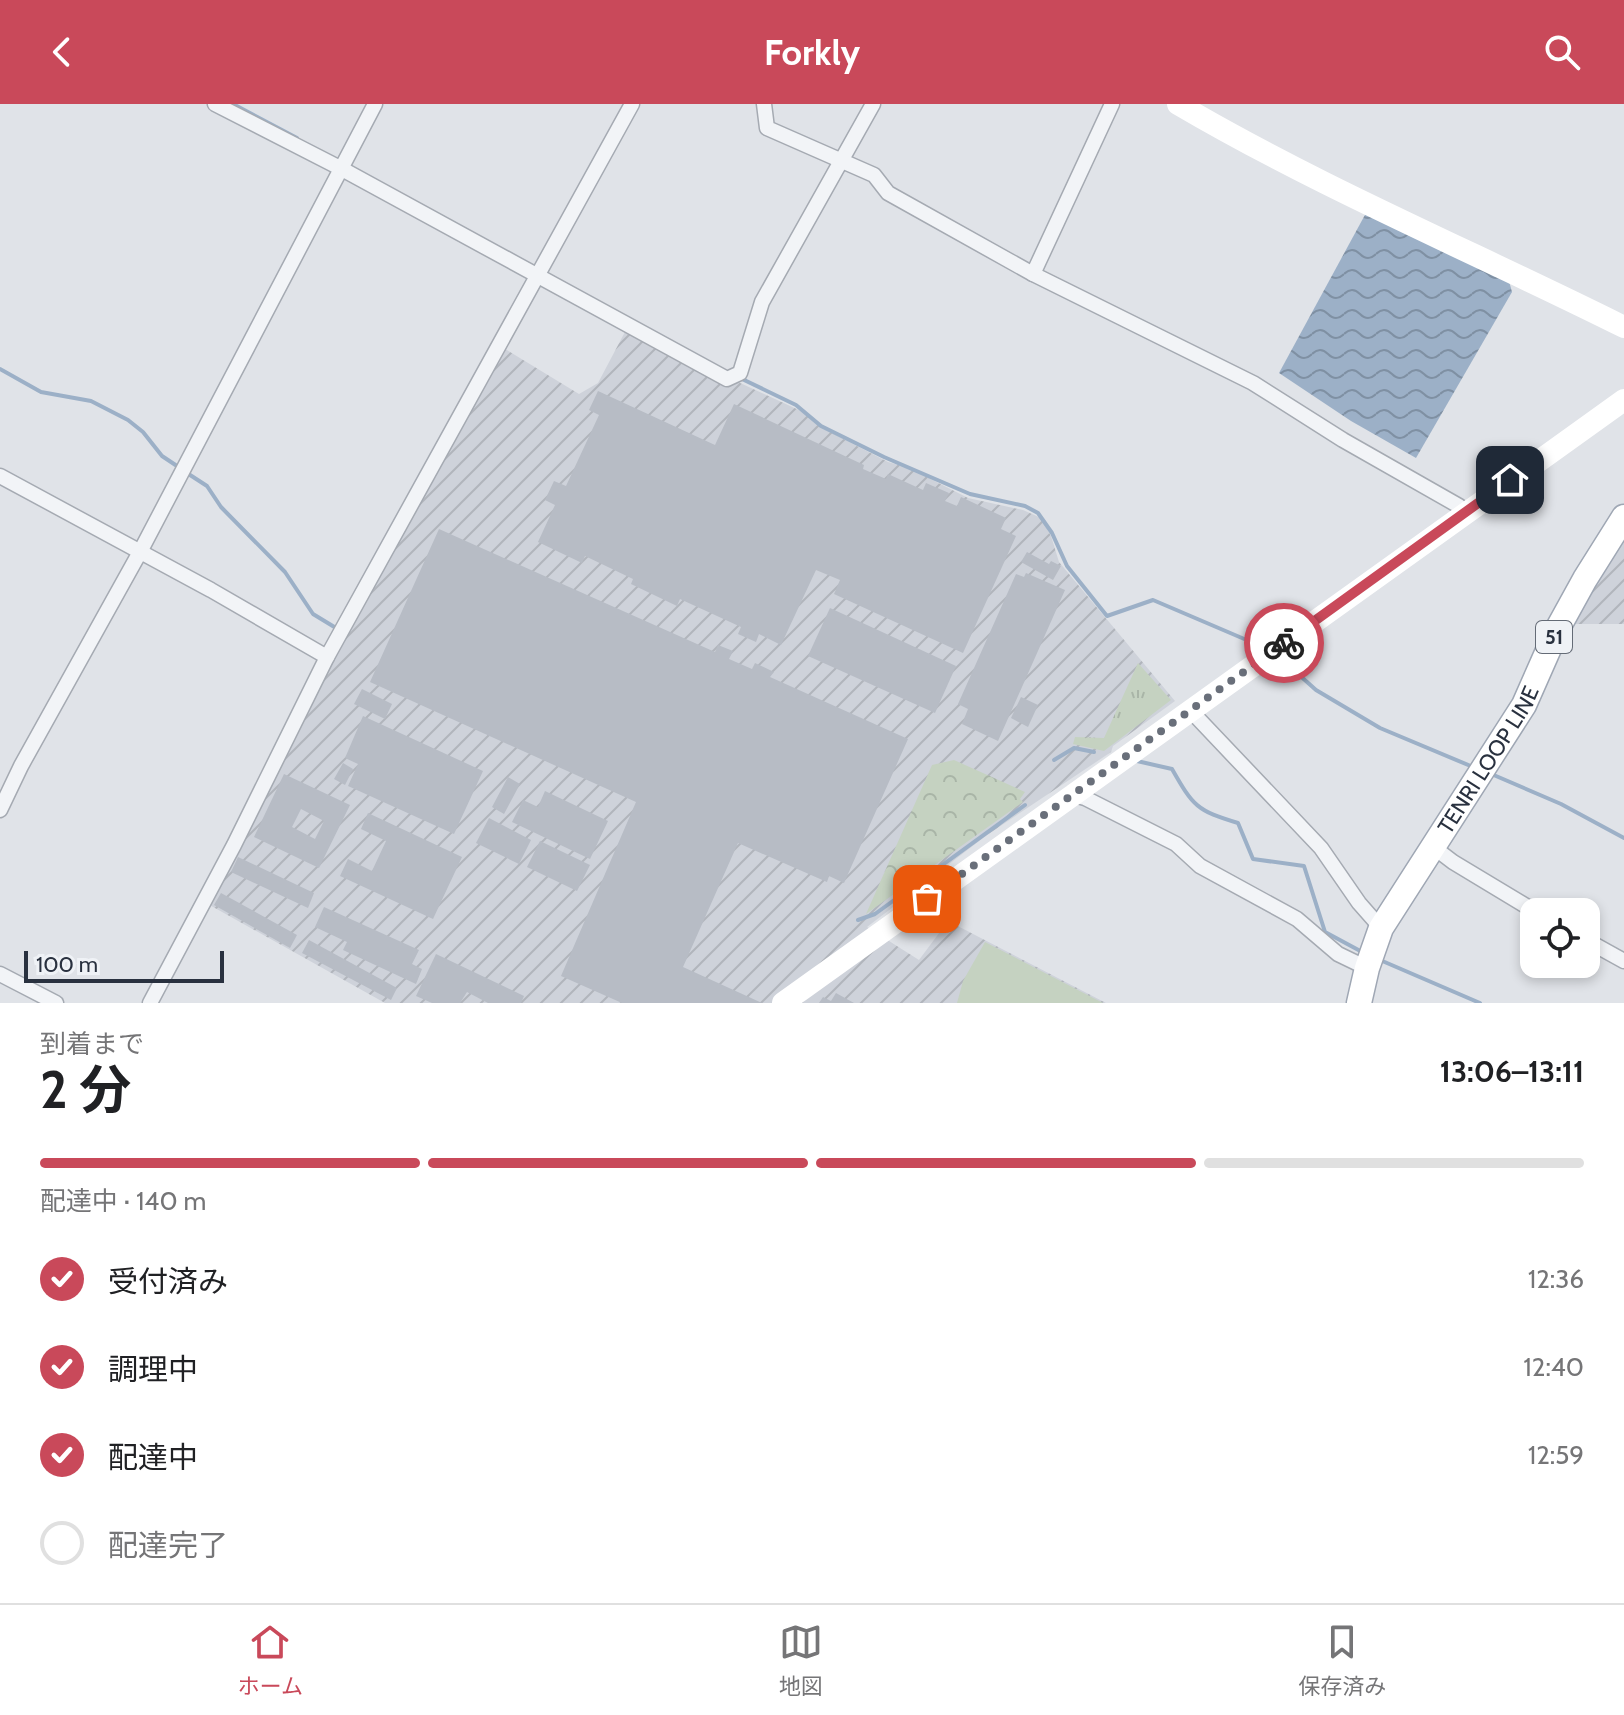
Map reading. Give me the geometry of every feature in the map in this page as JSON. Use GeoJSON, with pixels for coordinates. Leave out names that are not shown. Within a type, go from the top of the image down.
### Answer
{"type":"FeatureCollection","features":[{"type":"Feature","properties":{"kind":"main road"},"geometry":{"type":"LineString","coordinates":[[1178,104],[1346,192],[1624,327]]}},
{"type":"Feature","properties":{"kind":"main road"},"geometry":{"type":"LineString","coordinates":[[783,1003],[1624,400]]}},
{"type":"Feature","properties":{"kind":"main road","name":"TENRI LOOP LINE"},"geometry":{"type":"LineString","coordinates":[[1359,1003],[1381,928],[1524,705],[1558,628],[1624,517]]}},
{"type":"Feature","properties":{"kind":"street"},"geometry":{"type":"LineString","coordinates":[[215,104],[344,165],[537,276],[734,376],[762,302],[873,104]]}},
{"type":"Feature","properties":{"kind":"street"},"geometry":{"type":"LineString","coordinates":[[0,810],[21,766],[140,552],[375,104]]}},
{"type":"Feature","properties":{"kind":"street"},"geometry":{"type":"LineString","coordinates":[[150,1003],[233,848],[327,657],[632,104]]}},
{"type":"Feature","properties":{"kind":"street"},"geometry":{"type":"LineString","coordinates":[[764,104],[767,128],[874,175],[888,193],[1033,274],[1253,383],[1343,440],[1459,506],[1464,513]]}},
{"type":"Feature","properties":{"kind":"street"},"geometry":{"type":"LineString","coordinates":[[1033,274],[1112,104]]}},
{"type":"Feature","properties":{"kind":"street"},"geometry":{"type":"LineString","coordinates":[[0,476],[327,657]]}},
{"type":"Feature","properties":{"kind":"street"},"geometry":{"type":"LineString","coordinates":[[1190,710],[1321,848],[1359,903],[1381,928]]}},
{"type":"Feature","properties":{"kind":"street"},"geometry":{"type":"LineString","coordinates":[[1071,794],[1085,798],[1176,844],[1200,866],[1297,919],[1338,954],[1367,968]]}},
{"type":"Feature","properties":{"kind":"street"},"geometry":{"type":"LineString","coordinates":[[1432,846],[1520,902]]}},
{"type":"Feature","properties":{"kind":"street"},"geometry":{"type":"LineString","coordinates":[[1600,948],[1624,961]]}},
{"type":"Feature","properties":{"kind":"street"},"geometry":{"type":"LineString","coordinates":[[0,974],[56,1003]]}},
{"type":"Feature","properties":{"kind":"shaded area"},"geometry":{"type":"Polygon","coordinates":[[[626,330],[720,380],[738,382],[801,411],[824,429],[888,462],[909,468],[968,498],[1023,510],[1041,518],[1051,536],[1059,562],[1175,701],[1113,746],[1111,752],[987,835],[867,927],[919,960],[948,921],[1106,1003],[385,1003],[206,903],[276,765],[502,347],[579,394],[598,383],[626,330]]]}},
{"type":"Feature","properties":{"kind":"shaded area"},"geometry":{"type":"Polygon","coordinates":[[[1624,529],[1624,624],[1574,624],[1624,529]]]}},
{"type":"Feature","properties":{"kind":"green space"},"geometry":{"type":"Polygon","coordinates":[[[1138,663],[1171,700],[1104,751],[1073,744],[1075,737],[1104,738],[1138,663]]]}},
{"type":"Feature","properties":{"kind":"green space"},"geometry":{"type":"Polygon","coordinates":[[[954,760],[1025,792],[1020,799],[1023,802],[866,914],[932,765],[954,760]]]}},
{"type":"Feature","properties":{"kind":"green space"},"geometry":{"type":"Polygon","coordinates":[[[985,942],[1103,1003],[957,1003],[963,981],[985,942]]]}},
{"type":"Feature","properties":{"kind":"water"},"geometry":{"type":"Polygon","coordinates":[[[1366,213],[1509,281],[1512,292],[1416,458],[1351,421],[1279,373],[1366,213]]]}},
{"type":"Feature","properties":{"kind":"building"},"geometry":{"type":"Polygon","coordinates":[[[598,391],[715,445],[734,404],[864,465],[863,469],[886,479],[888,474],[923,490],[926,483],[949,493],[945,501],[957,506],[961,497],[1006,518],[1001,529],[1016,536],[963,653],[834,594],[840,580],[816,570],[781,645],[759,634],[756,642],[738,634],[741,627],[680,599],[677,606],[631,584],[633,579],[585,556],[582,563],[538,542],[555,505],[545,500],[554,481],[566,486],[599,415],[589,410],[598,391]]]}},
{"type":"Feature","properties":{"kind":"building"},"geometry":{"type":"Polygon","coordinates":[[[439,529],[715,652],[718,645],[733,651],[729,659],[752,669],[755,663],[774,672],[770,677],[908,739],[844,883],[829,876],[827,882],[738,843],[683,967],[762,1003],[622,1003],[561,976],[636,802],[370,682],[439,529]]]}},
{"type":"Feature","properties":{"kind":"building"},"geometry":{"type":"Polygon","coordinates":[[[1027,552],[1049,564],[1051,561],[1061,566],[1053,580],[1021,562],[1027,552]]]}},
{"type":"Feature","properties":{"kind":"building"},"geometry":{"type":"Polygon","coordinates":[[[1026,573],[1065,590],[998,741],[962,724],[968,709],[958,704],[1016,574],[1024,577],[1026,573]]]}},
{"type":"Feature","properties":{"kind":"building"},"geometry":{"type":"Polygon","coordinates":[[[830,608],[956,666],[935,713],[808,656],[830,608]]]}},
{"type":"Feature","properties":{"kind":"building"},"geometry":{"type":"Polygon","coordinates":[[[362,689],[392,704],[385,719],[354,704],[362,689]]]}},
{"type":"Feature","properties":{"kind":"building"},"geometry":{"type":"Polygon","coordinates":[[[1021,697],[1038,705],[1028,727],[1011,718],[1021,697]]]}},
{"type":"Feature","properties":{"kind":"building"},"geometry":{"type":"Polygon","coordinates":[[[363,716],[483,771],[454,834],[348,786],[358,764],[345,758],[363,716]]]}},
{"type":"Feature","properties":{"kind":"building"},"geometry":{"type":"Polygon","coordinates":[[[343,763],[353,769],[345,785],[334,779],[343,763]]]}},
{"type":"Feature","properties":{"kind":"building"},"geometry":{"type":"Polygon","coordinates":[[[284,774],[350,805],[319,868],[254,837],[284,774]],[[301,809],[292,827],[315,839],[324,821],[301,809]]]}},
{"type":"Feature","properties":{"kind":"building"},"geometry":{"type":"Polygon","coordinates":[[[508,777],[520,784],[504,814],[492,807],[508,777]]]}},
{"type":"Feature","properties":{"kind":"building"},"geometry":{"type":"Polygon","coordinates":[[[545,791],[608,821],[590,859],[512,822],[523,800],[538,807],[545,791]]]}},
{"type":"Feature","properties":{"kind":"building"},"geometry":{"type":"Polygon","coordinates":[[[368,813],[462,857],[433,919],[340,876],[348,859],[372,871],[386,841],[361,829],[368,813]]]}},
{"type":"Feature","properties":{"kind":"building"},"geometry":{"type":"Polygon","coordinates":[[[489,818],[531,840],[519,864],[476,843],[489,818]]]}},
{"type":"Feature","properties":{"kind":"building"},"geometry":{"type":"Polygon","coordinates":[[[540,841],[590,865],[577,891],[527,867],[540,841]]]}},
{"type":"Feature","properties":{"kind":"building"},"geometry":{"type":"Polygon","coordinates":[[[238,857],[314,893],[308,908],[231,872],[238,857]]]}},
{"type":"Feature","properties":{"kind":"building"},"geometry":{"type":"Polygon","coordinates":[[[221,893],[297,935],[290,948],[214,905],[221,893]]]}},
{"type":"Feature","properties":{"kind":"building"},"geometry":{"type":"Polygon","coordinates":[[[324,907],[419,950],[412,964],[422,969],[416,984],[343,950],[347,942],[315,927],[324,907]]]}},
{"type":"Feature","properties":{"kind":"building"},"geometry":{"type":"Polygon","coordinates":[[[309,940],[397,988],[391,1000],[302,953],[309,940]]]}},
{"type":"Feature","properties":{"kind":"building"},"geometry":{"type":"Polygon","coordinates":[[[436,954],[524,996],[521,1003],[488,1003],[467,992],[460,1003],[432,1003],[416,996],[436,954]]]}},
{"type":"Feature","properties":{"kind":"building"},"geometry":{"type":"Polygon","coordinates":[[[836,993],[854,1003],[819,1003],[823,997],[831,1001],[836,993]]]}},
{"type":"Feature","properties":{"kind":"waterway"},"geometry":{"type":"LineString","coordinates":[[233,104],[297,138]]}},
{"type":"Feature","properties":{"kind":"waterway"},"geometry":{"type":"LineString","coordinates":[[0,369],[41,392],[91,401],[128,420],[143,432],[162,456],[180,468]]}},
{"type":"Feature","properties":{"kind":"waterway"},"geometry":{"type":"LineString","coordinates":[[740,378],[796,405],[821,426],[884,457],[970,494],[1025,506],[1038,513],[1052,533],[1067,566],[1107,616],[1153,600],[1263,647]]}},
{"type":"Feature","properties":{"kind":"waterway"},"geometry":{"type":"LineString","coordinates":[[187,473],[207,486],[221,507],[285,572],[313,614],[336,628]]}},
{"type":"Feature","properties":{"kind":"waterway"},"geometry":{"type":"LineString","coordinates":[[1278,656],[1316,690],[1380,728],[1473,767]]}},
{"type":"Feature","properties":{"kind":"waterway"},"geometry":{"type":"LineString","coordinates":[[1054,760],[1074,748],[1094,752]]}},
{"type":"Feature","properties":{"kind":"waterway"},"geometry":{"type":"LineString","coordinates":[[1137,761],[1172,769],[1198,805],[1213,815],[1238,823],[1253,859],[1304,866],[1325,932],[1364,953]]}},
{"type":"Feature","properties":{"kind":"waterway"},"geometry":{"type":"LineString","coordinates":[[1489,773],[1561,804],[1624,838]]}},
{"type":"Feature","properties":{"kind":"waterway"},"geometry":{"type":"LineString","coordinates":[[858,920],[875,914],[1025,805]]}},
{"type":"Feature","properties":{"kind":"waterway"},"geometry":{"type":"LineString","coordinates":[[1380,960],[1480,1003]]}},
{"type":"Feature","properties":{"kind":"way so far"},"geometry":{"type":"LineString","coordinates":[[927,899],[1284,643]]}},
{"type":"Feature","properties":{"kind":"route"},"geometry":{"type":"LineString","coordinates":[[1284,643],[1510,480]]}}]}
